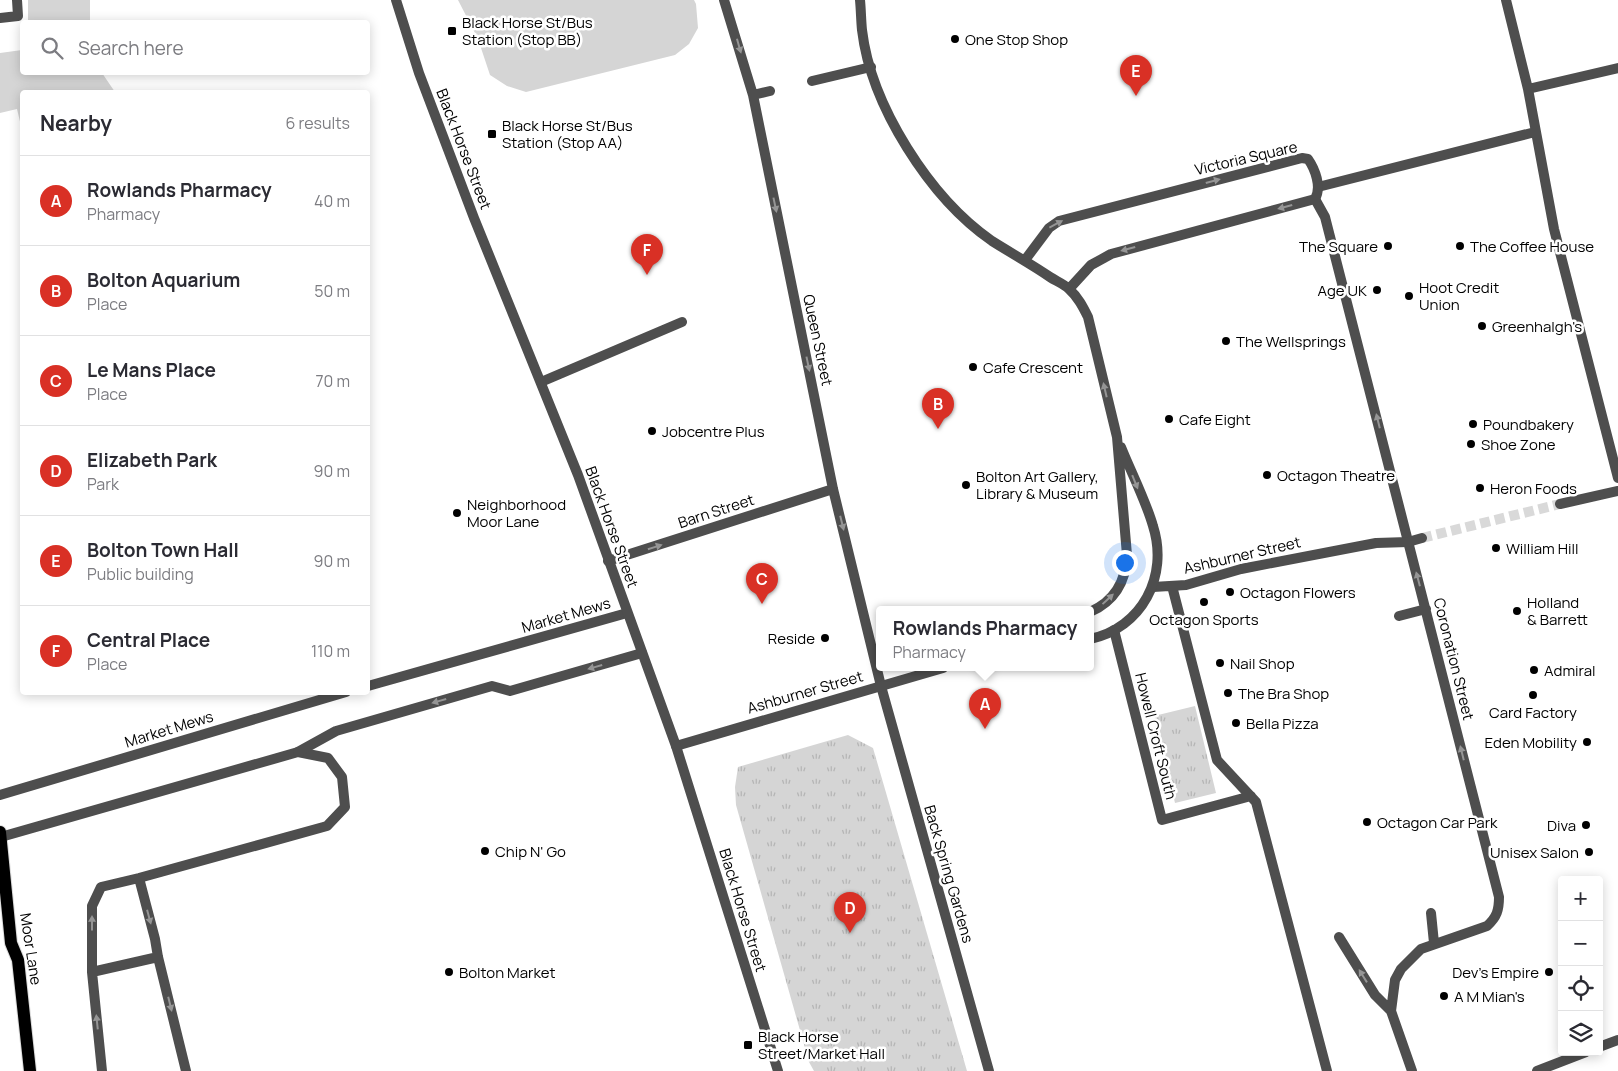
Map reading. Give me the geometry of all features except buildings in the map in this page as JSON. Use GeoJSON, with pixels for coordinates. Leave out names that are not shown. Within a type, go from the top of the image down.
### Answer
{"type":"FeatureCollection","features":[{"type":"Feature","properties":{"kind":"main road","name":"Moor Lane"},"geometry":{"type":"LineString","coordinates":[[0,832],[11,943],[18,960],[30,1071]]}},
{"type":"Feature","properties":{"kind":"street"},"geometry":{"type":"LineString","coordinates":[[0,18],[18,16],[16,0]]}},
{"type":"Feature","properties":{"kind":"street","name":"Black Horse Street"},"geometry":{"type":"LineString","coordinates":[[396,0],[419,73],[474,218],[578,475],[676,746],[778,1071]]}},
{"type":"Feature","properties":{"kind":"street","name":"Queen Street"},"geometry":{"type":"LineString","coordinates":[[724,0],[753,95],[833,489],[876,665]]}},
{"type":"Feature","properties":{"kind":"street"},"geometry":{"type":"LineString","coordinates":[[860,0],[862,32],[871,67],[886,110],[908,150],[936,189],[962,217],[991,240],[1069,289],[1081,302],[1088,317],[1117,437],[1127,555],[1126,569],[1122,582],[1104,604],[1094,610]]}},
{"type":"Feature","properties":{"kind":"street"},"geometry":{"type":"LineString","coordinates":[[1506,0],[1528,89],[1554,229],[1618,478]]}},
{"type":"Feature","properties":{"kind":"street"},"geometry":{"type":"LineString","coordinates":[[812,82],[871,67]]}},
{"type":"Feature","properties":{"kind":"street"},"geometry":{"type":"LineString","coordinates":[[1528,89],[1618,68]]}},
{"type":"Feature","properties":{"kind":"street"},"geometry":{"type":"LineString","coordinates":[[753,95],[770,91]]}},
{"type":"Feature","properties":{"kind":"street"},"geometry":{"type":"LineString","coordinates":[[1069,289],[1091,265],[1111,254],[1315,199],[1318,194],[1318,187],[1536,132]]}},
{"type":"Feature","properties":{"kind":"street","name":"Victoria Square"},"geometry":{"type":"LineString","coordinates":[[1025,260],[1049,228],[1059,221],[1302,158],[1308,159],[1312,165],[1318,187]]}},
{"type":"Feature","properties":{"kind":"street","name":"Coronation Street"},"geometry":{"type":"LineString","coordinates":[[1315,199],[1326,217],[1499,897],[1499,909],[1494,919],[1487,926],[1421,949],[1401,968],[1395,980],[1391,1011],[1412,1071]]}},
{"type":"Feature","properties":{"kind":"street"},"geometry":{"type":"LineString","coordinates":[[541,382],[682,322]]}},
{"type":"Feature","properties":{"kind":"street"},"geometry":{"type":"LineString","coordinates":[[1094,638],[1114,630],[1136,614],[1146,601],[1153,587],[1157,554],[1154,526],[1117,437]]}},
{"type":"Feature","properties":{"kind":"street","name":"Barn Street"},"geometry":{"type":"LineString","coordinates":[[608,561],[833,489]]}},
{"type":"Feature","properties":{"kind":"street"},"geometry":{"type":"LineString","coordinates":[[1560,504],[1618,492]]}},
{"type":"Feature","properties":{"kind":"street","name":"Ashburner Street"},"geometry":{"type":"LineString","coordinates":[[1153,587],[1186,585],[1241,569],[1376,543],[1408,542],[1422,538]]}},
{"type":"Feature","properties":{"kind":"street"},"geometry":{"type":"LineString","coordinates":[[1172,586],[1217,760],[1256,802],[1327,1071]]}},
{"type":"Feature","properties":{"kind":"street"},"geometry":{"type":"LineString","coordinates":[[1399,616],[1426,609]]}},
{"type":"Feature","properties":{"kind":"street","name":"Market Mews"},"geometry":{"type":"LineString","coordinates":[[370,685],[627,613]]}},
{"type":"Feature","properties":{"kind":"street","name":"Howell Croft South"},"geometry":{"type":"LineString","coordinates":[[1114,630],[1162,820],[1251,796]]}},
{"type":"Feature","properties":{"kind":"street"},"geometry":{"type":"LineString","coordinates":[[1,837],[298,752],[336,731],[492,686],[510,691],[642,653]]}},
{"type":"Feature","properties":{"kind":"street","name":"Queen Street"},"geometry":{"type":"LineString","coordinates":[[877,671],[881,686]]}},
{"type":"Feature","properties":{"kind":"street","name":"Ashburner Street"},"geometry":{"type":"LineString","coordinates":[[676,746],[933,671]]}},
{"type":"Feature","properties":{"kind":"street","name":"Back Spring Gardens"},"geometry":{"type":"LineString","coordinates":[[881,686],[989,1071]]}},
{"type":"Feature","properties":{"kind":"street","name":"Market Mews"},"geometry":{"type":"LineString","coordinates":[[0,795],[336,695]]}},
{"type":"Feature","properties":{"kind":"street"},"geometry":{"type":"LineString","coordinates":[[102,1071],[92,972],[92,906],[101,887],[327,826],[345,808],[342,777],[328,758],[298,752]]}},
{"type":"Feature","properties":{"kind":"street"},"geometry":{"type":"LineString","coordinates":[[139,878],[186,1071]]}},
{"type":"Feature","properties":{"kind":"street"},"geometry":{"type":"LineString","coordinates":[[1432,913],[1434,943]]}},
{"type":"Feature","properties":{"kind":"street"},"geometry":{"type":"LineString","coordinates":[[1339,937],[1375,995],[1391,1011]]}},
{"type":"Feature","properties":{"kind":"street"},"geometry":{"type":"LineString","coordinates":[[92,972],[158,957]]}},
{"type":"Feature","properties":{"kind":"street"},"geometry":{"type":"LineString","coordinates":[[1603,1046],[1618,1040]]}},
{"type":"Feature","properties":{"kind":"street"},"geometry":{"type":"LineString","coordinates":[[1541,1070],[1576,1056]]}},
{"type":"Feature","properties":{"kind":"green space"},"geometry":{"type":"Polygon","coordinates":[[[28,0],[90,0],[90,20],[28,20],[28,0]]]}},
{"type":"Feature","properties":{"kind":"green space"},"geometry":{"type":"Polygon","coordinates":[[[458,0],[694,0],[698,28],[689,44],[675,55],[526,92],[507,86],[490,75],[478,39],[458,0]]]}},
{"type":"Feature","properties":{"kind":"green space"},"geometry":{"type":"Polygon","coordinates":[[[20,50],[20,75],[103,75],[114,90],[20,90],[20,122],[17,109],[0,113],[0,53],[20,50]]]}},
{"type":"Feature","properties":{"kind":"green space"},"geometry":{"type":"Polygon","coordinates":[[[1195,706],[1216,793],[1175,803],[1154,716],[1195,706]]]}},
{"type":"Feature","properties":{"kind":"green space"},"geometry":{"type":"Polygon","coordinates":[[[848,735],[873,748],[967,1071],[814,1071],[809,1062],[736,805],[735,787],[738,767],[848,735]]]}},
{"type":"Feature","properties":{"kind":"tunnel"},"geometry":{"type":"LineString","coordinates":[[1422,538],[1560,504]]}},
{"type":"Feature","properties":{"kind":"place","name":"Black Horse St/Bus Station (Stop BB)"},"geometry":{"type":"Point","coordinates":[452,31]}},
{"type":"Feature","properties":{"kind":"place","name":"One Stop Shop"},"geometry":{"type":"Point","coordinates":[955,39]}},
{"type":"Feature","properties":{"kind":"place","name":"Bolton Town Hall"},"geometry":{"type":"Point","coordinates":[1136,96]}},
{"type":"Feature","properties":{"kind":"place","name":"Black Horse St/Bus Station (Stop AA)"},"geometry":{"type":"Point","coordinates":[492,134]}},
{"type":"Feature","properties":{"kind":"place","name":"The Square"},"geometry":{"type":"Point","coordinates":[1388,246]}},
{"type":"Feature","properties":{"kind":"place","name":"The Coffee House"},"geometry":{"type":"Point","coordinates":[1460,246]}},
{"type":"Feature","properties":{"kind":"place","name":"Central Place"},"geometry":{"type":"Point","coordinates":[647,275]}},
{"type":"Feature","properties":{"kind":"place","name":"Age UK"},"geometry":{"type":"Point","coordinates":[1377,290]}},
{"type":"Feature","properties":{"kind":"place","name":"Hoot Credit Union"},"geometry":{"type":"Point","coordinates":[1409,296]}},
{"type":"Feature","properties":{"kind":"place","name":"Greenhalgh's"},"geometry":{"type":"Point","coordinates":[1482,326]}},
{"type":"Feature","properties":{"kind":"place","name":"The Wellsprings"},"geometry":{"type":"Point","coordinates":[1226,341]}},
{"type":"Feature","properties":{"kind":"place","name":"Cafe Crescent"},"geometry":{"type":"Point","coordinates":[973,367]}},
{"type":"Feature","properties":{"kind":"place","name":"Cafe Eight"},"geometry":{"type":"Point","coordinates":[1169,419]}},
{"type":"Feature","properties":{"kind":"place","name":"Poundbakery"},"geometry":{"type":"Point","coordinates":[1473,424]}},
{"type":"Feature","properties":{"kind":"place","name":"Bolton Aquarium"},"geometry":{"type":"Point","coordinates":[938,429]}},
{"type":"Feature","properties":{"kind":"place","name":"Jobcentre Plus"},"geometry":{"type":"Point","coordinates":[652,431]}},
{"type":"Feature","properties":{"kind":"place","name":"Shoe Zone"},"geometry":{"type":"Point","coordinates":[1471,444]}},
{"type":"Feature","properties":{"kind":"place","name":"Octagon Theatre"},"geometry":{"type":"Point","coordinates":[1267,475]}},
{"type":"Feature","properties":{"kind":"place","name":"Bolton Art Gallery, Library & Museum"},"geometry":{"type":"Point","coordinates":[966,485]}},
{"type":"Feature","properties":{"kind":"place","name":"Heron Foods"},"geometry":{"type":"Point","coordinates":[1480,488]}},
{"type":"Feature","properties":{"kind":"place","name":"Neighborhood Moor Lane"},"geometry":{"type":"Point","coordinates":[457,513]}},
{"type":"Feature","properties":{"kind":"place","name":"William Hill"},"geometry":{"type":"Point","coordinates":[1496,548]}},
{"type":"Feature","properties":{"kind":"place","name":"Octagon Flowers"},"geometry":{"type":"Point","coordinates":[1230,592]}},
{"type":"Feature","properties":{"kind":"place","name":"Octagon Sports"},"geometry":{"type":"Point","coordinates":[1204,602]}},
{"type":"Feature","properties":{"kind":"place","name":"Le Mans Place"},"geometry":{"type":"Point","coordinates":[762,604]}},
{"type":"Feature","properties":{"kind":"place","name":"Holland & Barrett"},"geometry":{"type":"Point","coordinates":[1517,611]}},
{"type":"Feature","properties":{"kind":"place","name":"Reside"},"geometry":{"type":"Point","coordinates":[825,638]}},
{"type":"Feature","properties":{"kind":"place","name":"Nail Shop"},"geometry":{"type":"Point","coordinates":[1220,663]}},
{"type":"Feature","properties":{"kind":"place","name":"Admiral"},"geometry":{"type":"Point","coordinates":[1534,670]}},
{"type":"Feature","properties":{"kind":"place","name":"The Bra Shop"},"geometry":{"type":"Point","coordinates":[1228,693]}},
{"type":"Feature","properties":{"kind":"place","name":"Card Factory"},"geometry":{"type":"Point","coordinates":[1533,695]}},
{"type":"Feature","properties":{"kind":"place","name":"Bella Pizza"},"geometry":{"type":"Point","coordinates":[1236,723]}},
{"type":"Feature","properties":{"kind":"place","name":"Rowlands Pharmacy"},"geometry":{"type":"Point","coordinates":[985,729]}},
{"type":"Feature","properties":{"kind":"place","name":"Eden Mobility"},"geometry":{"type":"Point","coordinates":[1587,742]}},
{"type":"Feature","properties":{"kind":"place","name":"Octagon Car Park"},"geometry":{"type":"Point","coordinates":[1367,822]}},
{"type":"Feature","properties":{"kind":"place","name":"Diva"},"geometry":{"type":"Point","coordinates":[1586,825]}},
{"type":"Feature","properties":{"kind":"place","name":"Chip N' Go"},"geometry":{"type":"Point","coordinates":[485,851]}},
{"type":"Feature","properties":{"kind":"place","name":"Unisex Salon"},"geometry":{"type":"Point","coordinates":[1589,852]}},
{"type":"Feature","properties":{"kind":"place","name":"Elizabeth Park"},"geometry":{"type":"Point","coordinates":[850,933]}},
{"type":"Feature","properties":{"kind":"place","name":"Bolton Market"},"geometry":{"type":"Point","coordinates":[449,972]}},
{"type":"Feature","properties":{"kind":"place","name":"Dev's Empire"},"geometry":{"type":"Point","coordinates":[1549,972]}},
{"type":"Feature","properties":{"kind":"place","name":"A M Mian's"},"geometry":{"type":"Point","coordinates":[1444,996]}},
{"type":"Feature","properties":{"kind":"place","name":"Black Horse Street/Market Hall"},"geometry":{"type":"Point","coordinates":[748,1045]}}]}
